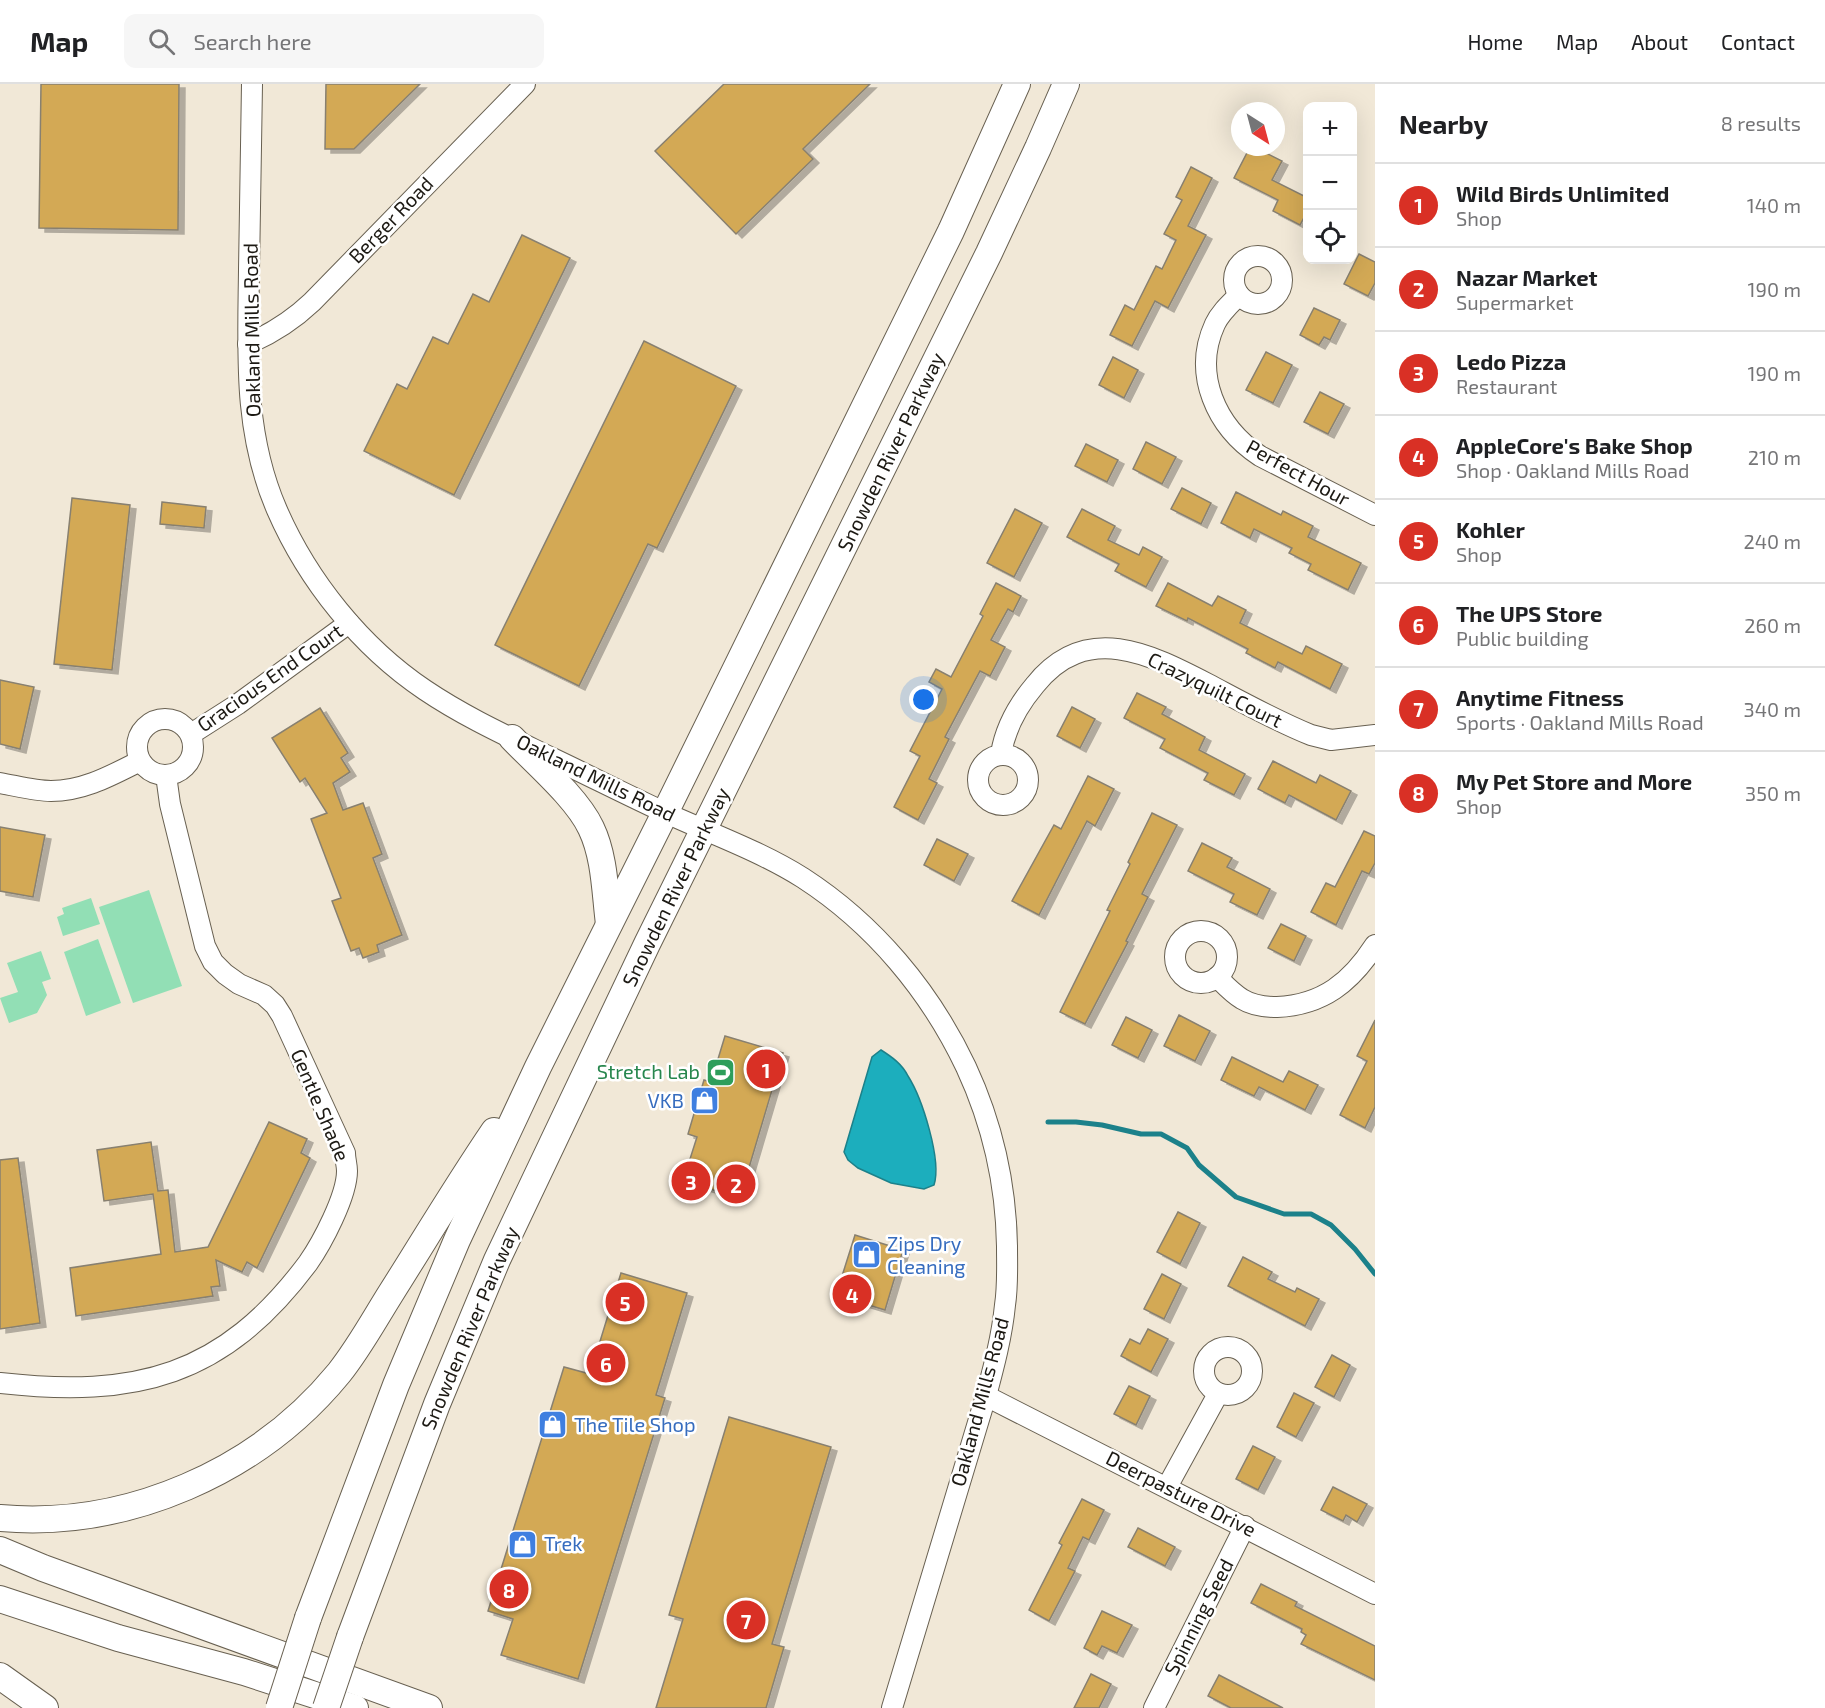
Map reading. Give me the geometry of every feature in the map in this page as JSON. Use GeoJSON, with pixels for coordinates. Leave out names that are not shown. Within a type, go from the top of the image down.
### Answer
{"type":"FeatureCollection","features":[{"type":"Feature","properties":{"kind":"main road"},"geometry":{"type":"LineString","coordinates":[[279,1708],[308,1618],[396,1385],[457,1240],[538,1067],[666,813],[951,231],[1017,84]]}},
{"type":"Feature","properties":{"kind":"main road","name":"Snowden River Parkway"},"geometry":{"type":"LineString","coordinates":[[326,1708],[437,1404],[497,1260],[643,953],[989,253],[1066,84]]}},
{"type":"Feature","properties":{"kind":"main road"},"geometry":{"type":"LineString","coordinates":[[512,738],[565,793],[591,828],[602,868],[609,924]]}},
{"type":"Feature","properties":{"kind":"main road"},"geometry":{"type":"LineString","coordinates":[[0,1518],[46,1520],[80,1518],[160,1497],[192,1485],[229,1466],[286,1426],[323,1391],[340,1371],[478,1154],[538,1067]]}},
{"type":"Feature","properties":{"kind":"main road"},"geometry":{"type":"LineString","coordinates":[[0,1550],[43,1568],[429,1708]]}},
{"type":"Feature","properties":{"kind":"main road"},"geometry":{"type":"LineString","coordinates":[[0,1599],[118,1638],[244,1672],[355,1708]]}},
{"type":"Feature","properties":{"kind":"main road"},"geometry":{"type":"LineString","coordinates":[[0,1676],[45,1708]]}},
{"type":"Feature","properties":{"kind":"street","name":"Oakland Mills Road"},"geometry":{"type":"LineString","coordinates":[[252,84],[248,344],[250,411],[262,470],[277,509],[305,564],[349,623],[388,661],[422,688],[460,712],[512,738],[666,813],[768,859],[804,879],[842,907],[876,937],[911,977],[938,1016],[978,1092],[993,1138],[1002,1178],[1006,1218],[1006,1301],[999,1344],[986,1396],[892,1708]]}},
{"type":"Feature","properties":{"kind":"street","name":"Berger Road"},"geometry":{"type":"LineString","coordinates":[[248,344],[276,331],[312,303],[525,84]]}},
{"type":"Feature","properties":{"kind":"street","name":"Perfect Hour"},"geometry":{"type":"LineString","coordinates":[[1239,296],[1215,322],[1206,355],[1209,390],[1223,421],[1246,447],[1260,456],[1375,514]]}},
{"type":"Feature","properties":{"kind":"street","name":"Gracious End Court"},"geometry":{"type":"LineString","coordinates":[[190,734],[238,704],[349,623]]}},
{"type":"Feature","properties":{"kind":"street","name":"Crazyquilt Court"},"geometry":{"type":"LineString","coordinates":[[1001,754],[1004,739],[1011,724],[1028,694],[1041,677],[1067,657],[1097,648],[1113,647],[1147,655],[1168,663],[1293,728],[1311,735],[1331,740],[1375,735]]}},
{"type":"Feature","properties":{"kind":"street"},"geometry":{"type":"LineString","coordinates":[[162,718],[174,720],[183,725],[190,734],[193,751],[189,762],[182,770],[166,775],[158,774],[148,769],[140,761],[137,741],[141,731],[151,722],[162,718]]}},
{"type":"Feature","properties":{"kind":"street"},"geometry":{"type":"LineString","coordinates":[[0,783],[50,791],[71,790],[100,781],[140,761]]}},
{"type":"Feature","properties":{"kind":"street","name":"Gentle Shade"},"geometry":{"type":"LineString","coordinates":[[0,1383],[75,1388],[142,1382],[178,1371],[218,1350],[248,1330],[299,1275],[323,1239],[343,1190],[347,1173],[345,1153],[282,1016],[264,995],[239,984],[225,974],[213,962],[205,946],[170,804],[166,775]]}},
{"type":"Feature","properties":{"kind":"street"},"geometry":{"type":"LineString","coordinates":[[1217,977],[1243,1000],[1257,1006],[1292,1006],[1313,1001],[1333,991],[1350,977],[1375,945]]}},
{"type":"Feature","properties":{"kind":"street"},"geometry":{"type":"LineString","coordinates":[[1167,1487],[1218,1394]]}},
{"type":"Feature","properties":{"kind":"street","name":"Deerpasture Drive"},"geometry":{"type":"LineString","coordinates":[[986,1396],[1375,1594]]}},
{"type":"Feature","properties":{"kind":"street","name":"Spinning Seed"},"geometry":{"type":"LineString","coordinates":[[1154,1708],[1245,1526]]}},
{"type":"Feature","properties":{"kind":"green space"},"geometry":{"type":"Polygon","coordinates":[[[149,890],[182,986],[133,1003],[99,907],[149,890]]]}},
{"type":"Feature","properties":{"kind":"green space"},"geometry":{"type":"Polygon","coordinates":[[[91,898],[100,924],[63,936],[57,917],[64,914],[62,908],[91,898]]]}},
{"type":"Feature","properties":{"kind":"green space"},"geometry":{"type":"Polygon","coordinates":[[[98,939],[121,1003],[86,1016],[64,952],[98,939]]]}},
{"type":"Feature","properties":{"kind":"green space"},"geometry":{"type":"Polygon","coordinates":[[[41,951],[51,979],[42,982],[47,995],[37,1013],[9,1023],[0,998],[18,992],[7,963],[41,951]]]}},
{"type":"Feature","properties":{"kind":"water"},"geometry":{"type":"Polygon","coordinates":[[[881,1050],[906,1072],[919,1099],[929,1129],[936,1174],[934,1185],[924,1189],[891,1183],[858,1168],[848,1160],[844,1152],[872,1057],[881,1050]]]}},
{"type":"Feature","properties":{"kind":"building"},"geometry":{"type":"Polygon","coordinates":[[[41,84],[179,84],[178,230],[39,228],[41,84]]]}},
{"type":"Feature","properties":{"kind":"building"},"geometry":{"type":"Polygon","coordinates":[[[326,84],[420,84],[354,149],[325,149],[326,84]]]}},
{"type":"Feature","properties":{"kind":"building"},"geometry":{"type":"Polygon","coordinates":[[[724,84],[870,84],[803,149],[813,159],[736,234],[655,151],[724,84]]]}},
{"type":"Feature","properties":{"kind":"building"},"geometry":{"type":"Polygon","coordinates":[[[1245,156],[1272,156],[1282,161],[1272,180],[1303,196],[1303,219],[1300,225],[1273,211],[1278,200],[1234,178],[1245,156]]]}},
{"type":"Feature","properties":{"kind":"building"},"geometry":{"type":"Polygon","coordinates":[[[1191,167],[1212,178],[1188,226],[1206,235],[1168,308],[1155,301],[1132,346],[1110,335],[1125,305],[1134,310],[1156,266],[1162,269],[1176,240],[1164,234],[1182,200],[1176,197],[1191,167]]]}},
{"type":"Feature","properties":{"kind":"building"},"geometry":{"type":"Polygon","coordinates":[[[522,235],[570,258],[454,495],[364,451],[397,384],[407,389],[433,337],[448,344],[473,294],[489,302],[522,235]]]}},
{"type":"Feature","properties":{"kind":"building"},"geometry":{"type":"Polygon","coordinates":[[[1359,254],[1375,262],[1375,283],[1368,296],[1344,284],[1354,264],[1357,264],[1359,254]]]}},
{"type":"Feature","properties":{"kind":"building"},"geometry":{"type":"Polygon","coordinates":[[[1314,308],[1340,320],[1330,340],[1324,337],[1319,345],[1300,335],[1314,308]]]}},
{"type":"Feature","properties":{"kind":"building"},"geometry":{"type":"Polygon","coordinates":[[[644,341],[736,386],[657,548],[648,544],[579,686],[495,645],[644,341]]]}},
{"type":"Feature","properties":{"kind":"building"},"geometry":{"type":"Polygon","coordinates":[[[1266,352],[1292,365],[1273,403],[1246,390],[1266,352]]]}},
{"type":"Feature","properties":{"kind":"building"},"geometry":{"type":"Polygon","coordinates":[[[1113,357],[1138,370],[1124,398],[1099,385],[1113,357]]]}},
{"type":"Feature","properties":{"kind":"building"},"geometry":{"type":"Polygon","coordinates":[[[1320,392],[1344,404],[1328,434],[1304,422],[1320,392]]]}},
{"type":"Feature","properties":{"kind":"building"},"geometry":{"type":"Polygon","coordinates":[[[1146,442],[1176,457],[1162,484],[1133,469],[1146,442]]]}},
{"type":"Feature","properties":{"kind":"building"},"geometry":{"type":"Polygon","coordinates":[[[1086,444],[1118,460],[1107,482],[1075,466],[1086,444]]]}},
{"type":"Feature","properties":{"kind":"building"},"geometry":{"type":"Polygon","coordinates":[[[1182,488],[1211,503],[1201,524],[1171,509],[1182,488]]]}},
{"type":"Feature","properties":{"kind":"building"},"geometry":{"type":"Polygon","coordinates":[[[1236,492],[1281,515],[1283,511],[1313,526],[1308,537],[1361,563],[1348,590],[1308,570],[1311,564],[1289,553],[1292,548],[1254,529],[1250,538],[1221,523],[1236,492]]]}},
{"type":"Feature","properties":{"kind":"building"},"geometry":{"type":"Polygon","coordinates":[[[72,498],[130,505],[112,670],[54,664],[72,498]]]}},
{"type":"Feature","properties":{"kind":"building"},"geometry":{"type":"Polygon","coordinates":[[[162,502],[206,507],[204,528],[160,524],[162,502]]]}},
{"type":"Feature","properties":{"kind":"building"},"geometry":{"type":"Polygon","coordinates":[[[1015,509],[1042,523],[1014,577],[987,563],[1015,509]]]}},
{"type":"Feature","properties":{"kind":"building"},"geometry":{"type":"Polygon","coordinates":[[[1082,509],[1115,526],[1108,540],[1139,555],[1143,547],[1162,557],[1146,587],[1115,571],[1119,564],[1067,537],[1082,509]]]}},
{"type":"Feature","properties":{"kind":"building"},"geometry":{"type":"Polygon","coordinates":[[[996,583],[1021,596],[1013,612],[1008,609],[991,640],[1005,647],[990,676],[980,671],[945,737],[949,739],[929,779],[937,783],[918,820],[894,807],[920,756],[910,751],[942,689],[929,682],[936,669],[951,677],[983,616],[980,614],[996,583]]]}},
{"type":"Feature","properties":{"kind":"building"},"geometry":{"type":"Polygon","coordinates":[[[1168,583],[1212,606],[1218,596],[1246,610],[1240,623],[1302,654],[1306,646],[1342,664],[1330,689],[1278,662],[1275,668],[1246,653],[1248,649],[1188,618],[1187,621],[1156,606],[1168,583]]]}},
{"type":"Feature","properties":{"kind":"building"},"geometry":{"type":"Polygon","coordinates":[[[0,680],[34,687],[20,749],[0,744],[0,680]]]}},
{"type":"Feature","properties":{"kind":"building"},"geometry":{"type":"Polygon","coordinates":[[[1137,693],[1166,707],[1162,714],[1205,737],[1199,750],[1245,774],[1234,795],[1204,780],[1208,773],[1160,748],[1165,739],[1124,718],[1137,693]]]}},
{"type":"Feature","properties":{"kind":"building"},"geometry":{"type":"Polygon","coordinates":[[[1072,707],[1095,719],[1080,748],[1057,736],[1072,707]]]}},
{"type":"Feature","properties":{"kind":"building"},"geometry":{"type":"Polygon","coordinates":[[[320,708],[348,753],[341,758],[350,772],[333,783],[343,810],[363,803],[382,854],[373,858],[402,935],[377,945],[379,952],[363,958],[359,948],[351,951],[332,901],[341,898],[311,819],[327,813],[305,778],[300,782],[272,738],[320,708]]]}},
{"type":"Feature","properties":{"kind":"building"},"geometry":{"type":"Polygon","coordinates":[[[1273,761],[1316,783],[1320,775],[1351,791],[1336,820],[1289,795],[1285,803],[1258,789],[1273,761]]]}},
{"type":"Feature","properties":{"kind":"building"},"geometry":{"type":"Polygon","coordinates":[[[1088,776],[1114,789],[1095,826],[1087,821],[1039,915],[1012,901],[1054,825],[1061,829],[1088,776]]]}},
{"type":"Feature","properties":{"kind":"building"},"geometry":{"type":"Polygon","coordinates":[[[1152,813],[1177,825],[1142,894],[1148,897],[1126,941],[1128,942],[1085,1024],[1060,1012],[1110,911],[1107,910],[1152,813]]]}},
{"type":"Feature","properties":{"kind":"building"},"geometry":{"type":"Polygon","coordinates":[[[0,827],[45,835],[33,897],[0,891],[0,827]]]}},
{"type":"Feature","properties":{"kind":"building"},"geometry":{"type":"Polygon","coordinates":[[[1364,831],[1375,836],[1375,863],[1369,874],[1362,871],[1336,925],[1311,912],[1326,883],[1335,887],[1364,831]]]}},
{"type":"Feature","properties":{"kind":"building"},"geometry":{"type":"Polygon","coordinates":[[[937,839],[968,854],[954,881],[924,865],[937,839]]]}},
{"type":"Feature","properties":{"kind":"building"},"geometry":{"type":"Polygon","coordinates":[[[1202,843],[1232,858],[1227,867],[1270,889],[1257,915],[1230,902],[1234,894],[1188,871],[1202,843]]]}},
{"type":"Feature","properties":{"kind":"building"},"geometry":{"type":"Polygon","coordinates":[[[1281,924],[1306,936],[1294,961],[1268,948],[1281,924]]]}},
{"type":"Feature","properties":{"kind":"building"},"geometry":{"type":"Polygon","coordinates":[[[1179,1015],[1210,1031],[1195,1061],[1164,1046],[1179,1015]]]}},
{"type":"Feature","properties":{"kind":"building"},"geometry":{"type":"Polygon","coordinates":[[[1126,1017],[1152,1030],[1138,1058],[1112,1045],[1126,1017]]]}},
{"type":"Feature","properties":{"kind":"building"},"geometry":{"type":"Polygon","coordinates":[[[1375,1020],[1375,1107],[1365,1128],[1340,1115],[1367,1061],[1357,1056],[1375,1020]]]}},
{"type":"Feature","properties":{"kind":"building"},"geometry":{"type":"Polygon","coordinates":[[[725,1036],[783,1053],[740,1198],[683,1181],[697,1137],[688,1134],[704,1080],[711,1082],[725,1036]]]}},
{"type":"Feature","properties":{"kind":"building"},"geometry":{"type":"Polygon","coordinates":[[[1232,1057],[1283,1082],[1289,1071],[1318,1085],[1305,1110],[1259,1087],[1254,1096],[1221,1080],[1232,1057]]]}},
{"type":"Feature","properties":{"kind":"building"},"geometry":{"type":"Polygon","coordinates":[[[269,1122],[307,1139],[301,1153],[310,1158],[257,1268],[247,1262],[242,1272],[216,1260],[220,1286],[211,1287],[213,1296],[76,1316],[70,1268],[161,1254],[153,1194],[104,1201],[97,1150],[151,1142],[158,1191],[168,1190],[175,1252],[208,1247],[269,1122]]]}},
{"type":"Feature","properties":{"kind":"building"},"geometry":{"type":"Polygon","coordinates":[[[18,1158],[40,1323],[0,1329],[0,1160],[18,1158]]]}},
{"type":"Feature","properties":{"kind":"building"},"geometry":{"type":"Polygon","coordinates":[[[1178,1212],[1200,1223],[1180,1264],[1157,1252],[1178,1212]]]}},
{"type":"Feature","properties":{"kind":"building"},"geometry":{"type":"Polygon","coordinates":[[[855,1235],[903,1250],[885,1310],[836,1295],[855,1235]]]}},
{"type":"Feature","properties":{"kind":"building"},"geometry":{"type":"Polygon","coordinates":[[[1243,1257],[1272,1272],[1268,1279],[1295,1292],[1297,1288],[1319,1299],[1305,1326],[1228,1286],[1243,1257]]]}},
{"type":"Feature","properties":{"kind":"building"},"geometry":{"type":"Polygon","coordinates":[[[621,1273],[687,1293],[656,1395],[665,1398],[578,1679],[501,1655],[513,1619],[488,1611],[564,1367],[590,1374],[621,1273]]]}},
{"type":"Feature","properties":{"kind":"building"},"geometry":{"type":"Polygon","coordinates":[[[1162,1274],[1181,1284],[1164,1319],[1144,1309],[1162,1274]]]}},
{"type":"Feature","properties":{"kind":"building"},"geometry":{"type":"Polygon","coordinates":[[[1148,1329],[1168,1339],[1151,1372],[1121,1356],[1130,1339],[1140,1344],[1148,1329]]]}},
{"type":"Feature","properties":{"kind":"building"},"geometry":{"type":"Polygon","coordinates":[[[1332,1355],[1350,1365],[1334,1397],[1315,1387],[1332,1355]]]}},
{"type":"Feature","properties":{"kind":"building"},"geometry":{"type":"Polygon","coordinates":[[[1129,1386],[1150,1396],[1136,1425],[1114,1414],[1129,1386]]]}},
{"type":"Feature","properties":{"kind":"building"},"geometry":{"type":"Polygon","coordinates":[[[1294,1393],[1314,1403],[1296,1437],[1277,1427],[1294,1393]]]}},
{"type":"Feature","properties":{"kind":"building"},"geometry":{"type":"Polygon","coordinates":[[[729,1417],[831,1447],[772,1644],[784,1647],[766,1708],[656,1708],[683,1619],[669,1615],[729,1417]]]}},
{"type":"Feature","properties":{"kind":"building"},"geometry":{"type":"Polygon","coordinates":[[[1253,1446],[1275,1457],[1258,1490],[1236,1479],[1253,1446]]]}},
{"type":"Feature","properties":{"kind":"building"},"geometry":{"type":"Polygon","coordinates":[[[1333,1487],[1367,1504],[1357,1522],[1346,1515],[1343,1521],[1321,1510],[1333,1487]]]}},
{"type":"Feature","properties":{"kind":"building"},"geometry":{"type":"Polygon","coordinates":[[[1082,1499],[1104,1510],[1089,1540],[1083,1537],[1068,1568],[1075,1571],[1049,1621],[1029,1610],[1082,1499]]]}},
{"type":"Feature","properties":{"kind":"building"},"geometry":{"type":"Polygon","coordinates":[[[1138,1528],[1175,1547],[1165,1566],[1128,1547],[1138,1528]]]}},
{"type":"Feature","properties":{"kind":"building"},"geometry":{"type":"Polygon","coordinates":[[[1261,1584],[1297,1602],[1295,1606],[1375,1646],[1375,1680],[1301,1644],[1306,1635],[1301,1632],[1302,1629],[1251,1603],[1261,1584]]]}},
{"type":"Feature","properties":{"kind":"building"},"geometry":{"type":"Polygon","coordinates":[[[1102,1611],[1132,1625],[1117,1653],[1102,1646],[1097,1655],[1084,1648],[1102,1611]]]}},
{"type":"Feature","properties":{"kind":"building"},"geometry":{"type":"Polygon","coordinates":[[[1091,1674],[1111,1684],[1099,1708],[1074,1708],[1091,1674]]]}},
{"type":"Feature","properties":{"kind":"building"},"geometry":{"type":"Polygon","coordinates":[[[1219,1675],[1283,1708],[1231,1708],[1208,1696],[1219,1675]]]}},
{"type":"Feature","properties":{"kind":"waterway"},"geometry":{"type":"LineString","coordinates":[[1048,1122],[1076,1122],[1141,1134],[1161,1134],[1187,1148],[1199,1165],[1236,1197],[1284,1214],[1311,1214],[1331,1225],[1355,1249],[1375,1274]]}},
{"type":"Feature","properties":{"kind":"place","name":"Wild Birds Unlimited"},"geometry":{"type":"Point","coordinates":[766,1069]}},
{"type":"Feature","properties":{"kind":"place","name":"Stretch Lab"},"geometry":{"type":"Point","coordinates":[721,1072]}},
{"type":"Feature","properties":{"kind":"place","name":"VKB"},"geometry":{"type":"Point","coordinates":[705,1101]}},
{"type":"Feature","properties":{"kind":"place","name":"Ledo Pizza"},"geometry":{"type":"Point","coordinates":[691,1181]}},
{"type":"Feature","properties":{"kind":"place","name":"Nazar Market"},"geometry":{"type":"Point","coordinates":[736,1184]}},
{"type":"Feature","properties":{"kind":"place","name":"Zips Dry Cleaning"},"geometry":{"type":"Point","coordinates":[866,1255]}},
{"type":"Feature","properties":{"kind":"place","name":"AppleCore's Bake Shop"},"geometry":{"type":"Point","coordinates":[852,1294]}},
{"type":"Feature","properties":{"kind":"place","name":"Kohler"},"geometry":{"type":"Point","coordinates":[625,1302]}},
{"type":"Feature","properties":{"kind":"place","name":"The UPS Store"},"geometry":{"type":"Point","coordinates":[606,1363]}},
{"type":"Feature","properties":{"kind":"place","name":"The Tile Shop"},"geometry":{"type":"Point","coordinates":[553,1425]}},
{"type":"Feature","properties":{"kind":"place","name":"Trek"},"geometry":{"type":"Point","coordinates":[523,1544]}},
{"type":"Feature","properties":{"kind":"place","name":"My Pet Store and More"},"geometry":{"type":"Point","coordinates":[509,1589]}},
{"type":"Feature","properties":{"kind":"place","name":"Anytime Fitness"},"geometry":{"type":"Point","coordinates":[746,1620]}}]}
